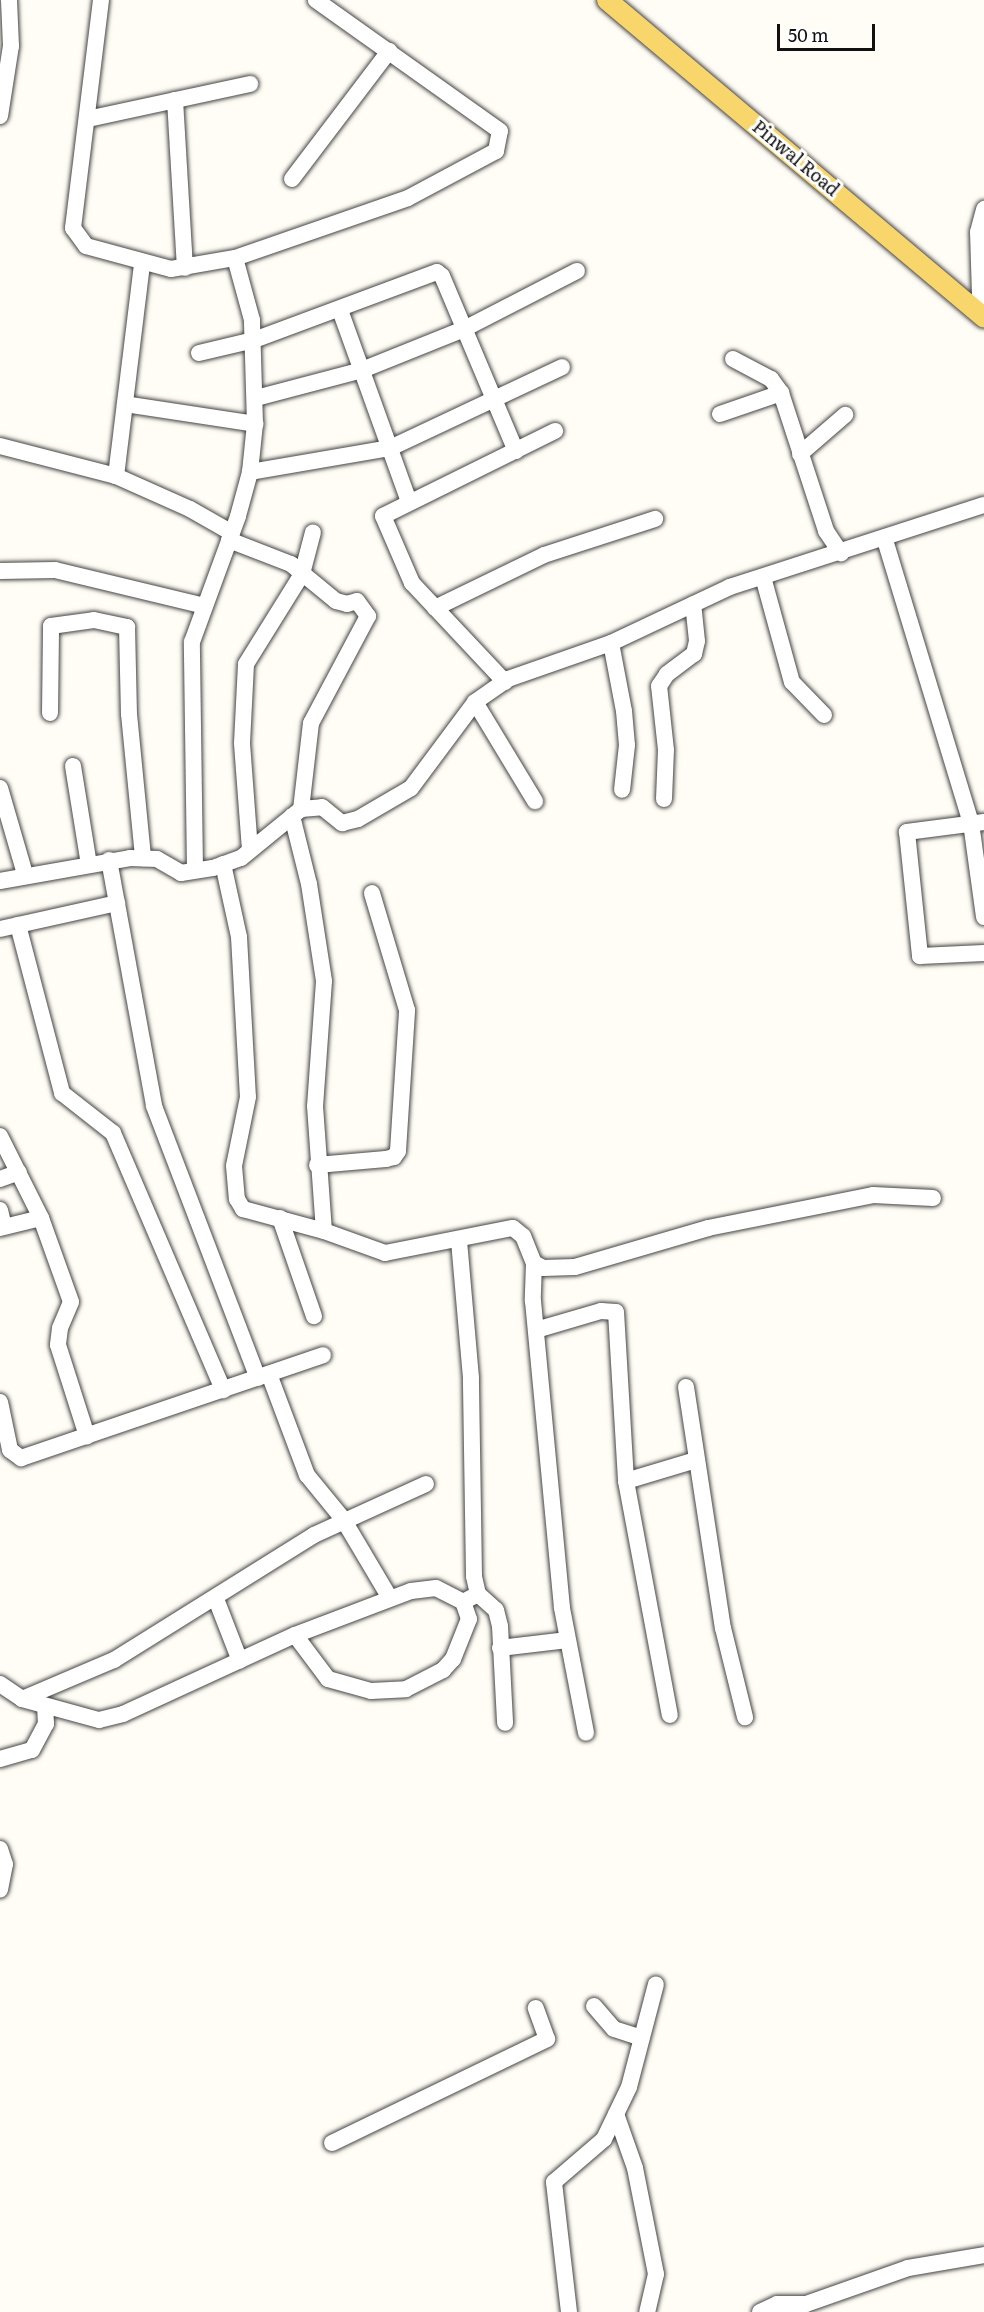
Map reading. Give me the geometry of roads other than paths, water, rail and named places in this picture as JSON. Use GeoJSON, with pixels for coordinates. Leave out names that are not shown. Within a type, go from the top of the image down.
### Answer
{"type":"FeatureCollection","features":[{"type":"Feature","properties":{"kind":"main road","name":"Pinwal Road"},"geometry":{"type":"LineString","coordinates":[[608,0],[980,314]]}},
{"type":"Feature","properties":{"kind":"street"},"geometry":{"type":"LineString","coordinates":[[0,116],[11,46],[9,0]]}},
{"type":"Feature","properties":{"kind":"street"},"geometry":{"type":"LineString","coordinates":[[101,0],[74,228],[86,246],[142,263],[185,268],[236,258],[408,198],[496,151],[500,131],[316,0]]}},
{"type":"Feature","properties":{"kind":"street"},"geometry":{"type":"LineString","coordinates":[[292,179],[389,51]]}},
{"type":"Feature","properties":{"kind":"street"},"geometry":{"type":"LineString","coordinates":[[88,119],[250,84]]}},
{"type":"Feature","properties":{"kind":"street"},"geometry":{"type":"LineString","coordinates":[[175,100],[185,268]]}},
{"type":"Feature","properties":{"kind":"street"},"geometry":{"type":"LineString","coordinates":[[980,314],[978,232],[984,209]]}},
{"type":"Feature","properties":{"kind":"street"},"geometry":{"type":"LineString","coordinates":[[195,870],[192,642],[231,536],[250,472],[255,424],[254,340],[236,258]]}},
{"type":"Feature","properties":{"kind":"street"},"geometry":{"type":"LineString","coordinates":[[116,476],[142,263]]}},
{"type":"Feature","properties":{"kind":"street"},"geometry":{"type":"LineString","coordinates":[[255,398],[362,370],[464,329],[577,271]]}},
{"type":"Feature","properties":{"kind":"street"},"geometry":{"type":"LineString","coordinates":[[199,353],[254,340],[340,310],[437,272],[442,276],[516,451]]}},
{"type":"Feature","properties":{"kind":"street"},"geometry":{"type":"LineString","coordinates":[[340,310],[409,502]]}},
{"type":"Feature","properties":{"kind":"street"},"geometry":{"type":"LineString","coordinates":[[733,359],[771,379],[781,393],[826,531],[841,553]]}},
{"type":"Feature","properties":{"kind":"street"},"geometry":{"type":"LineString","coordinates":[[250,472],[390,448],[562,367]]}},
{"type":"Feature","properties":{"kind":"street"},"geometry":{"type":"LineString","coordinates":[[720,414],[781,393]]}},
{"type":"Feature","properties":{"kind":"street"},"geometry":{"type":"LineString","coordinates":[[125,404],[255,424]]}},
{"type":"Feature","properties":{"kind":"street"},"geometry":{"type":"LineString","coordinates":[[800,454],[844,415]]}},
{"type":"Feature","properties":{"kind":"street"},"geometry":{"type":"LineString","coordinates":[[505,682],[412,583],[384,524],[386,512],[555,431]]}},
{"type":"Feature","properties":{"kind":"street"},"geometry":{"type":"LineString","coordinates":[[0,446],[116,476],[189,509],[231,536],[291,564],[336,602],[347,604],[357,601],[368,616],[311,723],[296,813],[324,981],[315,1106],[317,1166],[324,1231]]}},
{"type":"Feature","properties":{"kind":"street"},"geometry":{"type":"LineString","coordinates":[[0,881],[25,874],[109,860],[143,858],[157,859],[181,873],[222,864],[250,850],[296,813],[322,807],[342,823],[358,819],[411,788],[475,702],[505,682],[610,644],[693,604],[764,577],[885,540],[984,505]]}},
{"type":"Feature","properties":{"kind":"street"},"geometry":{"type":"LineString","coordinates":[[435,608],[544,555],[655,519]]}},
{"type":"Feature","properties":{"kind":"street"},"geometry":{"type":"LineString","coordinates":[[250,850],[242,743],[246,664],[302,573],[313,532]]}},
{"type":"Feature","properties":{"kind":"street"},"geometry":{"type":"LineString","coordinates":[[885,540],[978,823],[984,917]]}},
{"type":"Feature","properties":{"kind":"street"},"geometry":{"type":"LineString","coordinates":[[0,571],[55,570],[205,606]]}},
{"type":"Feature","properties":{"kind":"street"},"geometry":{"type":"LineString","coordinates":[[764,577],[792,682],[824,715]]}},
{"type":"Feature","properties":{"kind":"street"},"geometry":{"type":"LineString","coordinates":[[664,800],[666,750],[659,686],[667,674],[694,654],[696,641],[693,604]]}},
{"type":"Feature","properties":{"kind":"street"},"geometry":{"type":"LineString","coordinates":[[50,713],[51,626],[94,620],[127,627],[129,714],[143,858]]}},
{"type":"Feature","properties":{"kind":"street"},"geometry":{"type":"LineString","coordinates":[[610,644],[624,711],[627,745],[622,790]]}},
{"type":"Feature","properties":{"kind":"street"},"geometry":{"type":"LineString","coordinates":[[475,702],[535,801]]}},
{"type":"Feature","properties":{"kind":"street"},"geometry":{"type":"LineString","coordinates":[[73,766],[89,865]]}},
{"type":"Feature","properties":{"kind":"street"},"geometry":{"type":"LineString","coordinates":[[0,788],[25,874]]}},
{"type":"Feature","properties":{"kind":"street"},"geometry":{"type":"LineString","coordinates":[[978,823],[907,832],[917,947],[920,956],[926,958],[984,953]]}},
{"type":"Feature","properties":{"kind":"street"},"geometry":{"type":"LineString","coordinates":[[109,860],[154,1106],[263,1376],[307,1475],[343,1519],[390,1598]]}},
{"type":"Feature","properties":{"kind":"street"},"geometry":{"type":"LineString","coordinates":[[222,864],[239,938],[249,1096],[234,1166],[237,1199],[243,1209],[324,1231],[385,1252],[459,1240],[513,1228],[523,1236],[534,1263],[536,1330],[568,1640],[586,1733]]}},
{"type":"Feature","properties":{"kind":"street"},"geometry":{"type":"LineString","coordinates":[[317,1166],[386,1159],[394,1157],[398,1151],[407,1010],[372,893]]}},
{"type":"Feature","properties":{"kind":"street"},"geometry":{"type":"LineString","coordinates":[[0,929],[117,903]]}},
{"type":"Feature","properties":{"kind":"street"},"geometry":{"type":"LineString","coordinates":[[18,925],[62,1093],[113,1133],[223,1390]]}},
{"type":"Feature","properties":{"kind":"street"},"geometry":{"type":"LineString","coordinates":[[0,1136],[41,1218],[71,1302],[60,1328],[58,1345],[87,1436]]}},
{"type":"Feature","properties":{"kind":"street"},"geometry":{"type":"LineString","coordinates":[[0,1179],[19,1172]]}},
{"type":"Feature","properties":{"kind":"street"},"geometry":{"type":"LineString","coordinates":[[534,1263],[543,1268],[575,1267],[708,1228],[873,1195],[933,1198]]}},
{"type":"Feature","properties":{"kind":"street"},"geometry":{"type":"LineString","coordinates":[[0,1210],[2,1228],[41,1218]]}},
{"type":"Feature","properties":{"kind":"street"},"geometry":{"type":"LineString","coordinates":[[279,1218],[314,1316]]}},
{"type":"Feature","properties":{"kind":"street"},"geometry":{"type":"LineString","coordinates":[[295,1635],[328,1679],[371,1691],[406,1689],[443,1670],[453,1659],[469,1619],[474,1576],[471,1378],[459,1240]]}},
{"type":"Feature","properties":{"kind":"street"},"geometry":{"type":"LineString","coordinates":[[536,1330],[601,1311],[616,1312],[626,1481],[670,1715]]}},
{"type":"Feature","properties":{"kind":"street"},"geometry":{"type":"LineString","coordinates":[[0,1402],[4,1446],[21,1458],[323,1355]]}},
{"type":"Feature","properties":{"kind":"street"},"geometry":{"type":"LineString","coordinates":[[686,1388],[723,1628],[746,1718]]}},
{"type":"Feature","properties":{"kind":"street"},"geometry":{"type":"LineString","coordinates":[[626,1481],[696,1460]]}},
{"type":"Feature","properties":{"kind":"street"},"geometry":{"type":"LineString","coordinates":[[22,1699],[114,1660],[343,1519],[426,1484]]}},
{"type":"Feature","properties":{"kind":"street"},"geometry":{"type":"LineString","coordinates":[[0,1684],[22,1699],[99,1720],[123,1714],[295,1635],[390,1598],[436,1588],[470,1598],[496,1610],[505,1723]]}},
{"type":"Feature","properties":{"kind":"street"},"geometry":{"type":"LineString","coordinates":[[216,1599],[240,1661]]}},
{"type":"Feature","properties":{"kind":"street"},"geometry":{"type":"LineString","coordinates":[[500,1648],[568,1640]]}},
{"type":"Feature","properties":{"kind":"street"},"geometry":{"type":"LineString","coordinates":[[0,1759],[32,1750],[46,1724],[45,1707]]}},
{"type":"Feature","properties":{"kind":"street"},"geometry":{"type":"LineString","coordinates":[[0,1849],[5,1864],[0,1890]]}},
{"type":"Feature","properties":{"kind":"street"},"geometry":{"type":"LineString","coordinates":[[569,2312],[554,2182],[604,2139],[629,2087],[656,1984]]}},
{"type":"Feature","properties":{"kind":"street"},"geometry":{"type":"LineString","coordinates":[[594,2006],[614,2029],[642,2038]]}},
{"type":"Feature","properties":{"kind":"street"},"geometry":{"type":"LineString","coordinates":[[332,2143],[547,2038],[536,2008]]}},
{"type":"Feature","properties":{"kind":"street"},"geometry":{"type":"LineString","coordinates":[[616,2114],[635,2168],[656,2274],[647,2312]]}},
{"type":"Feature","properties":{"kind":"street"},"geometry":{"type":"LineString","coordinates":[[760,2312],[777,2304],[806,2304],[908,2268],[984,2256]]}}]}
